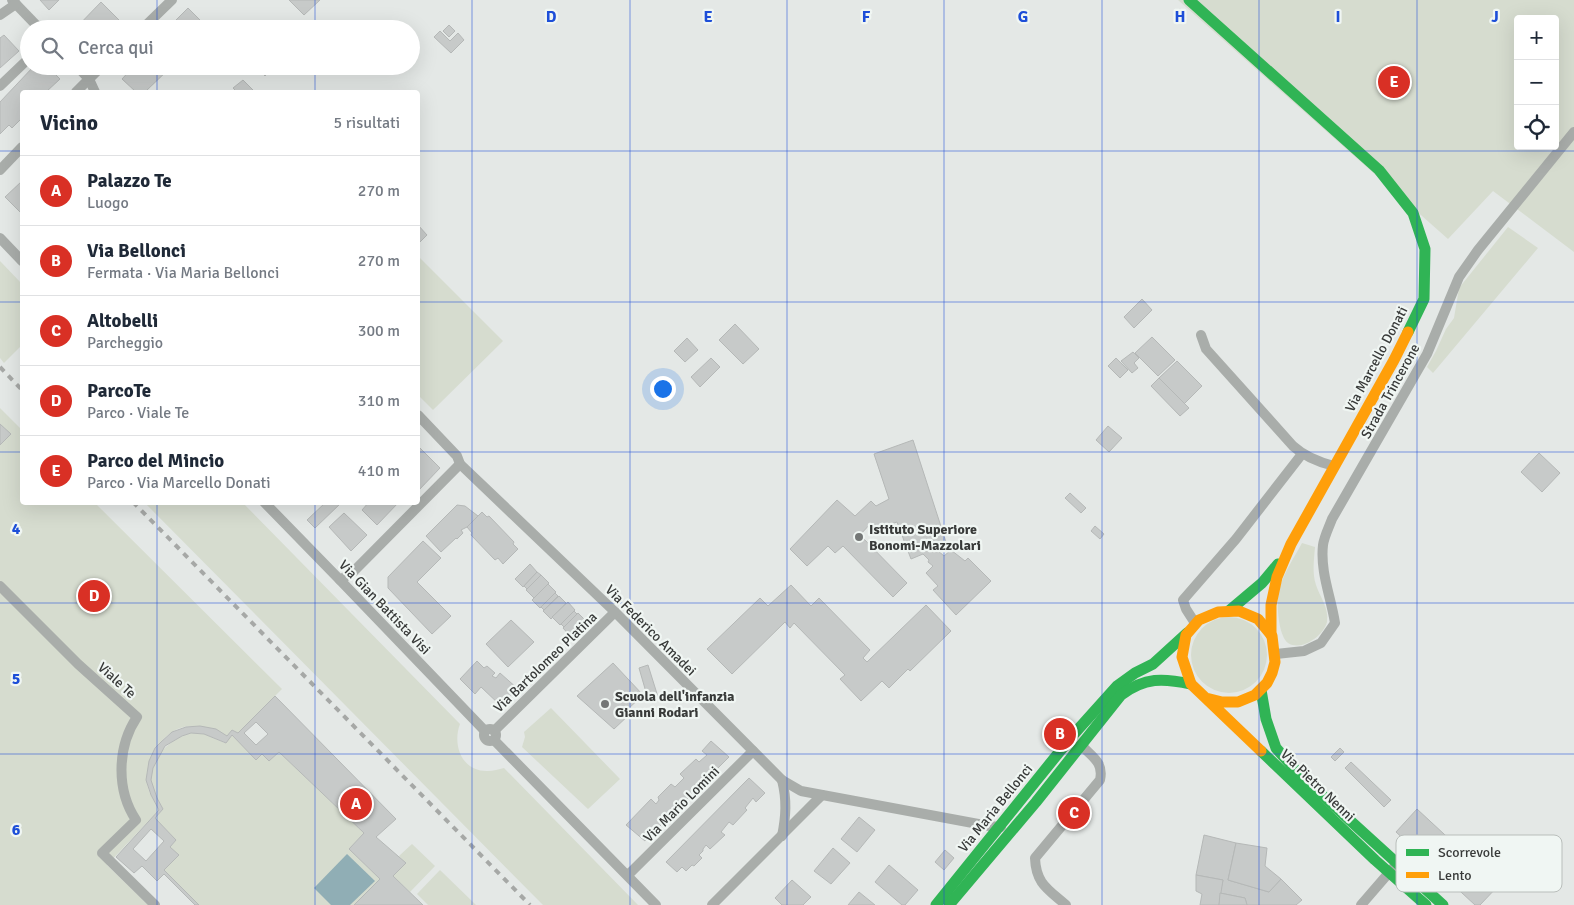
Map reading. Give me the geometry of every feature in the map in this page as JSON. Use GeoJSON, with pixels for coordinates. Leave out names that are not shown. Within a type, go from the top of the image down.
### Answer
{"type":"FeatureCollection","features":[{"type":"Feature","properties":{"kind":"street"},"geometry":{"type":"LineString","coordinates":[[151,20],[172,0]]}},
{"type":"Feature","properties":{"kind":"street","name":"Via Marcello Donati"},"geometry":{"type":"LineString","coordinates":[[1189,0],[1379,170],[1413,212],[1425,249],[1424,299],[1394,360],[1291,544],[1272,573],[1230,610]]}},
{"type":"Feature","properties":{"kind":"street"},"geometry":{"type":"LineString","coordinates":[[0,15],[14,2],[31,20]]}},
{"type":"Feature","properties":{"kind":"street"},"geometry":{"type":"LineString","coordinates":[[0,86],[20,67]]}},
{"type":"Feature","properties":{"kind":"street"},"geometry":{"type":"LineString","coordinates":[[85,75],[94,90]]}},
{"type":"Feature","properties":{"kind":"street"},"geometry":{"type":"LineString","coordinates":[[78,90],[93,75]]}},
{"type":"Feature","properties":{"kind":"street","name":"Strada Trincerone"},"geometry":{"type":"LineString","coordinates":[[1276,654],[1304,651],[1321,643],[1335,623],[1326,586],[1323,560],[1323,543],[1332,519],[1427,354],[1459,277],[1478,250],[1574,132]]}},
{"type":"Feature","properties":{"kind":"street"},"geometry":{"type":"LineString","coordinates":[[0,170],[20,149]]}},
{"type":"Feature","properties":{"kind":"street"},"geometry":{"type":"LineString","coordinates":[[0,238],[20,259]]}},
{"type":"Feature","properties":{"kind":"street"},"geometry":{"type":"LineString","coordinates":[[1200,335],[1206,349],[1302,454],[1334,466]]}},
{"type":"Feature","properties":{"kind":"street","name":"Via Federico Amadei"},"geometry":{"type":"LineString","coordinates":[[420,417],[457,456],[460,464],[615,612],[782,780],[801,791],[999,827]]}},
{"type":"Feature","properties":{"kind":"street"},"geometry":{"type":"LineString","coordinates":[[1191,684],[1185,674],[1181,654],[1183,645],[1192,627],[1183,600],[1236,540],[1302,454]]}},
{"type":"Feature","properties":{"kind":"street"},"geometry":{"type":"LineString","coordinates":[[420,504],[460,464]]}},
{"type":"Feature","properties":{"kind":"street","name":"Via Gian Battista Visi"},"geometry":{"type":"LineString","coordinates":[[267,505],[656,905]]}},
{"type":"Feature","properties":{"kind":"street"},"geometry":{"type":"LineString","coordinates":[[340,580],[353,572],[419,505]]}},
{"type":"Feature","properties":{"kind":"street","name":"Via Marcello Donati"},"geometry":{"type":"LineString","coordinates":[[1261,690],[1271,677],[1276,654],[1271,636],[1270,605],[1277,577],[1291,544]]}},
{"type":"Feature","properties":{"kind":"street","name":"Viale Te"},"geometry":{"type":"LineString","coordinates":[[0,586],[78,664],[137,717],[130,728],[121,759],[122,786],[128,809],[136,820],[102,854],[155,905]]}},
{"type":"Feature","properties":{"kind":"street","name":"Via Marcello Donati"},"geometry":{"type":"LineString","coordinates":[[1192,627],[1214,612],[1230,610],[1250,615],[1261,622],[1271,636]]}},
{"type":"Feature","properties":{"kind":"street","name":"Via Bartolomeo Platina"},"geometry":{"type":"LineString","coordinates":[[491,734],[615,612]]}},
{"type":"Feature","properties":{"kind":"street","name":"Via Maria Bellonci"},"geometry":{"type":"LineString","coordinates":[[936,905],[1073,735],[1117,686],[1135,673],[1153,664],[1192,627]]}},
{"type":"Feature","properties":{"kind":"street","name":"Via Maria Bellonci"},"geometry":{"type":"LineString","coordinates":[[949,905],[1036,802],[1122,695],[1132,686],[1161,679],[1191,684]]}},
{"type":"Feature","properties":{"kind":"street","name":"Via Pietro Nenni"},"geometry":{"type":"LineString","coordinates":[[1191,684],[1396,879]]}},
{"type":"Feature","properties":{"kind":"street"},"geometry":{"type":"LineString","coordinates":[[1206,698],[1226,704],[1235,703],[1253,697],[1261,690]]}},
{"type":"Feature","properties":{"kind":"street","name":"Via Pietro Nenni"},"geometry":{"type":"LineString","coordinates":[[1261,690],[1266,719],[1276,748],[1299,774],[1396,862]]}},
{"type":"Feature","properties":{"kind":"street"},"geometry":{"type":"LineString","coordinates":[[1066,905],[1046,888],[1036,873],[1035,858],[1100,780],[1102,771],[1100,765],[1080,745]]}},
{"type":"Feature","properties":{"kind":"street","name":"Via Mario Lomini"},"geometry":{"type":"LineString","coordinates":[[628,876],[753,751]]}},
{"type":"Feature","properties":{"kind":"street"},"geometry":{"type":"LineString","coordinates":[[782,780],[786,797],[786,808],[782,836]]}},
{"type":"Feature","properties":{"kind":"street"},"geometry":{"type":"LineString","coordinates":[[712,905],[822,795]]}},
{"type":"Feature","properties":{"kind":"street"},"geometry":{"type":"LineString","coordinates":[[999,827],[1009,825],[1022,809],[1036,802]]}},
{"type":"Feature","properties":{"kind":"street"},"geometry":{"type":"LineString","coordinates":[[1361,905],[1396,864]]}},
{"type":"Feature","properties":{"kind":"street","name":"Via Pietro Nenni"},"geometry":{"type":"LineString","coordinates":[[1411,892],[1426,905]]}},
{"type":"Feature","properties":{"kind":"street","name":"Via Pietro Nenni"},"geometry":{"type":"LineString","coordinates":[[1429,892],[1443,905]]}},
{"type":"Feature","properties":{"kind":"shaded area"},"geometry":{"type":"Polygon","coordinates":[[[1178,0],[1574,0],[1574,252],[1493,191],[1448,239],[1178,0]]]}},
{"type":"Feature","properties":{"kind":"shaded area"},"geometry":{"type":"Polygon","coordinates":[[[1508,227],[1538,248],[1433,373],[1427,367],[1446,329],[1454,318],[1459,288],[1508,227]]]}},
{"type":"Feature","properties":{"kind":"shaded area"},"geometry":{"type":"Polygon","coordinates":[[[420,258],[503,341],[433,410],[420,397],[420,258]]]}},
{"type":"Feature","properties":{"kind":"shaded area"},"geometry":{"type":"Polygon","coordinates":[[[0,261],[20,282],[20,347],[4,363],[0,358],[0,261]]]}},
{"type":"Feature","properties":{"kind":"shaded area"},"geometry":{"type":"Polygon","coordinates":[[[0,408],[20,428],[20,505],[97,505],[282,689],[238,733],[232,730],[227,736],[208,728],[190,726],[180,728],[171,733],[163,739],[157,748],[148,767],[147,782],[159,810],[107,865],[148,905],[0,905],[0,408]]]}},
{"type":"Feature","properties":{"kind":"shaded area"},"geometry":{"type":"Polygon","coordinates":[[[147,505],[245,505],[460,724],[457,740],[458,748],[466,762],[479,770],[490,771],[504,768],[638,905],[543,905],[147,505]]]}},
{"type":"Feature","properties":{"kind":"shaded area"},"geometry":{"type":"Polygon","coordinates":[[[1302,543],[1315,547],[1314,576],[1325,607],[1327,622],[1322,632],[1312,641],[1306,644],[1294,645],[1288,643],[1282,635],[1278,615],[1278,599],[1284,577],[1302,543]]]}},
{"type":"Feature","properties":{"kind":"shaded area"},"geometry":{"type":"Polygon","coordinates":[[[1229,617],[1244,620],[1256,628],[1264,640],[1267,655],[1264,670],[1256,682],[1244,690],[1229,693],[1214,690],[1202,682],[1194,670],[1191,655],[1194,640],[1202,628],[1214,620],[1229,617]]]}},
{"type":"Feature","properties":{"kind":"shaded area"},"geometry":{"type":"Polygon","coordinates":[[[551,708],[620,779],[588,809],[522,747],[525,737],[524,732],[551,708]]]}},
{"type":"Feature","properties":{"kind":"shaded area"},"geometry":{"type":"Polygon","coordinates":[[[191,733],[204,734],[225,743],[232,735],[256,759],[262,754],[270,760],[279,752],[364,833],[349,849],[380,879],[354,905],[199,905],[164,870],[178,855],[170,847],[176,840],[155,818],[163,809],[151,780],[154,764],[163,750],[169,744],[191,733]]]}},
{"type":"Feature","properties":{"kind":"shaded area"},"geometry":{"type":"Polygon","coordinates":[[[412,844],[435,866],[410,892],[393,876],[405,863],[399,856],[412,844]]]}},
{"type":"Feature","properties":{"kind":"shaded area"},"geometry":{"type":"Polygon","coordinates":[[[440,870],[476,905],[428,905],[417,894],[440,870]]]}},
{"type":"Feature","properties":{"kind":"water"},"geometry":{"type":"Polygon","coordinates":[[[347,854],[375,881],[350,905],[331,905],[314,888],[347,854]]]}},
{"type":"Feature","properties":{"kind":"building"},"geometry":{"type":"Polygon","coordinates":[[[40,0],[59,0],[49,10],[40,0]]]}},
{"type":"Feature","properties":{"kind":"building"},"geometry":{"type":"Polygon","coordinates":[[[289,0],[320,0],[304,15],[289,0]]]}},
{"type":"Feature","properties":{"kind":"building"},"geometry":{"type":"Polygon","coordinates":[[[101,2],[119,20],[84,20],[101,2]]]}},
{"type":"Feature","properties":{"kind":"building"},"geometry":{"type":"Polygon","coordinates":[[[188,8],[200,20],[176,20],[188,8]]]}},
{"type":"Feature","properties":{"kind":"building"},"geometry":{"type":"Polygon","coordinates":[[[449,25],[455,31],[449,37],[443,31],[449,25]]]}},
{"type":"Feature","properties":{"kind":"building"},"geometry":{"type":"Polygon","coordinates":[[[440,31],[450,41],[458,33],[464,40],[451,53],[434,37],[440,31]]]}},
{"type":"Feature","properties":{"kind":"building"},"geometry":{"type":"Polygon","coordinates":[[[4,35],[19,51],[0,68],[0,38],[4,35]]]}},
{"type":"Feature","properties":{"kind":"building"},"geometry":{"type":"Polygon","coordinates":[[[26,75],[56,75],[60,79],[48,90],[20,90],[20,120],[12,128],[9,125],[0,134],[0,102],[26,75]]]}},
{"type":"Feature","properties":{"kind":"building"},"geometry":{"type":"Polygon","coordinates":[[[126,75],[163,75],[147,90],[134,90],[122,79],[126,75]]]}},
{"type":"Feature","properties":{"kind":"building"},"geometry":{"type":"Polygon","coordinates":[[[243,80],[253,90],[235,90],[233,88],[243,80]]]}},
{"type":"Feature","properties":{"kind":"building"},"geometry":{"type":"Polygon","coordinates":[[[20,183],[20,212],[5,197],[20,183]]]}},
{"type":"Feature","properties":{"kind":"building"},"geometry":{"type":"Polygon","coordinates":[[[420,227],[427,235],[420,242],[420,227]]]}},
{"type":"Feature","properties":{"kind":"building"},"geometry":{"type":"Polygon","coordinates":[[[1142,299],[1152,310],[1134,328],[1124,317],[1142,299]]]}},
{"type":"Feature","properties":{"kind":"building"},"geometry":{"type":"Polygon","coordinates":[[[735,324],[759,349],[743,364],[719,340],[735,324]]]}},
{"type":"Feature","properties":{"kind":"building"},"geometry":{"type":"Polygon","coordinates":[[[1152,337],[1175,360],[1158,376],[1135,353],[1152,337]]]}},
{"type":"Feature","properties":{"kind":"building"},"geometry":{"type":"Polygon","coordinates":[[[687,338],[698,350],[685,362],[674,351],[687,338]]]}},
{"type":"Feature","properties":{"kind":"building"},"geometry":{"type":"Polygon","coordinates":[[[1133,352],[1139,358],[1134,363],[1138,368],[1132,373],[1121,361],[1133,352]]]}},
{"type":"Feature","properties":{"kind":"building"},"geometry":{"type":"Polygon","coordinates":[[[711,358],[720,367],[700,387],[691,377],[711,358]]]}},
{"type":"Feature","properties":{"kind":"building"},"geometry":{"type":"Polygon","coordinates":[[[1116,358],[1128,370],[1120,378],[1108,366],[1116,358]]]}},
{"type":"Feature","properties":{"kind":"building"},"geometry":{"type":"Polygon","coordinates":[[[1177,361],[1202,386],[1184,404],[1159,378],[1177,361]]]}},
{"type":"Feature","properties":{"kind":"building"},"geometry":{"type":"Polygon","coordinates":[[[1159,378],[1189,408],[1180,416],[1151,386],[1159,378]]]}},
{"type":"Feature","properties":{"kind":"building"},"geometry":{"type":"Polygon","coordinates":[[[0,424],[11,434],[0,445],[0,424]]]}},
{"type":"Feature","properties":{"kind":"building"},"geometry":{"type":"Polygon","coordinates":[[[1108,426],[1122,438],[1109,452],[1096,440],[1108,426]]]}},
{"type":"Feature","properties":{"kind":"building"},"geometry":{"type":"Polygon","coordinates":[[[913,440],[947,545],[936,549],[944,556],[951,550],[965,561],[968,558],[991,581],[956,615],[933,590],[938,586],[926,573],[933,566],[928,562],[929,560],[923,554],[911,559],[897,522],[878,528],[872,522],[860,535],[907,583],[893,597],[843,546],[835,553],[828,546],[807,566],[790,549],[837,500],[855,516],[871,501],[876,506],[889,499],[874,454],[913,440]]]}},
{"type":"Feature","properties":{"kind":"building"},"geometry":{"type":"Polygon","coordinates":[[[420,448],[440,468],[420,489],[420,448]]]}},
{"type":"Feature","properties":{"kind":"building"},"geometry":{"type":"Polygon","coordinates":[[[1539,453],[1560,473],[1542,492],[1521,472],[1539,453]]]}},
{"type":"Feature","properties":{"kind":"building"},"geometry":{"type":"Polygon","coordinates":[[[1070,493],[1086,508],[1081,513],[1065,498],[1070,493]]]}},
{"type":"Feature","properties":{"kind":"building"},"geometry":{"type":"Polygon","coordinates":[[[323,505],[339,505],[315,528],[307,520],[323,505]]]}},
{"type":"Feature","properties":{"kind":"building"},"geometry":{"type":"Polygon","coordinates":[[[366,505],[396,505],[377,525],[362,510],[366,505]]]}},
{"type":"Feature","properties":{"kind":"building"},"geometry":{"type":"Polygon","coordinates":[[[457,505],[465,506],[478,516],[461,530],[463,533],[457,539],[441,552],[426,536],[457,505]]]}},
{"type":"Feature","properties":{"kind":"building"},"geometry":{"type":"Polygon","coordinates":[[[482,512],[487,517],[489,516],[514,542],[513,544],[518,549],[503,564],[498,558],[495,560],[471,535],[472,533],[467,527],[482,512]]]}},
{"type":"Feature","properties":{"kind":"building"},"geometry":{"type":"Polygon","coordinates":[[[344,513],[367,535],[351,551],[329,527],[344,513]]]}},
{"type":"Feature","properties":{"kind":"building"},"geometry":{"type":"Polygon","coordinates":[[[1095,526],[1104,534],[1100,539],[1091,531],[1095,526]]]}},
{"type":"Feature","properties":{"kind":"building"},"geometry":{"type":"Polygon","coordinates":[[[423,541],[441,558],[417,582],[451,616],[432,634],[388,588],[388,577],[423,541]]]}},
{"type":"Feature","properties":{"kind":"building"},"geometry":{"type":"Polygon","coordinates":[[[530,564],[537,572],[523,587],[515,579],[530,564]]]}},
{"type":"Feature","properties":{"kind":"building"},"geometry":{"type":"Polygon","coordinates":[[[537,572],[541,575],[527,589],[524,586],[537,572]]]}},
{"type":"Feature","properties":{"kind":"building"},"geometry":{"type":"Polygon","coordinates":[[[541,575],[549,583],[534,598],[526,590],[541,575]]]}},
{"type":"Feature","properties":{"kind":"building"},"geometry":{"type":"Polygon","coordinates":[[[548,584],[556,592],[540,608],[532,600],[548,584]]]}},
{"type":"Feature","properties":{"kind":"building"},"geometry":{"type":"Polygon","coordinates":[[[791,585],[811,606],[819,598],[870,650],[863,658],[867,662],[926,605],[951,631],[910,671],[908,669],[889,688],[882,681],[861,701],[840,679],[845,675],[794,623],[790,628],[785,622],[732,674],[707,649],[760,598],[768,606],[791,585]]]}},
{"type":"Feature","properties":{"kind":"building"},"geometry":{"type":"Polygon","coordinates":[[[555,593],[558,596],[544,610],[541,607],[555,593]]]}},
{"type":"Feature","properties":{"kind":"building"},"geometry":{"type":"Polygon","coordinates":[[[559,596],[566,603],[551,619],[543,611],[559,596]]]}},
{"type":"Feature","properties":{"kind":"building"},"geometry":{"type":"Polygon","coordinates":[[[568,602],[575,610],[560,625],[552,617],[568,602]]]}},
{"type":"Feature","properties":{"kind":"building"},"geometry":{"type":"Polygon","coordinates":[[[574,611],[577,614],[564,627],[561,624],[574,611]]]}},
{"type":"Feature","properties":{"kind":"building"},"geometry":{"type":"Polygon","coordinates":[[[578,613],[586,621],[571,637],[563,628],[578,613]]]}},
{"type":"Feature","properties":{"kind":"building"},"geometry":{"type":"Polygon","coordinates":[[[511,620],[534,642],[508,667],[486,644],[511,620]]]}},
{"type":"Feature","properties":{"kind":"building"},"geometry":{"type":"Polygon","coordinates":[[[477,661],[484,668],[487,666],[495,673],[492,676],[496,678],[500,673],[518,689],[501,706],[481,687],[475,694],[460,679],[477,661]]]}},
{"type":"Feature","properties":{"kind":"building"},"geometry":{"type":"Polygon","coordinates":[[[613,663],[643,695],[628,709],[631,713],[614,729],[577,696],[613,663]]]}},
{"type":"Feature","properties":{"kind":"building"},"geometry":{"type":"Polygon","coordinates":[[[648,665],[658,697],[648,699],[639,668],[648,665]]]}},
{"type":"Feature","properties":{"kind":"building"},"geometry":{"type":"Polygon","coordinates":[[[275,696],[396,819],[376,837],[406,863],[393,876],[423,905],[354,905],[380,879],[349,849],[364,833],[279,752],[269,761],[262,754],[256,760],[232,735],[226,743],[204,734],[191,733],[182,736],[165,746],[153,768],[151,780],[163,809],[155,818],[176,840],[170,847],[179,855],[164,870],[199,905],[195,905],[164,874],[157,881],[142,866],[134,873],[116,857],[159,810],[146,780],[149,761],[155,748],[172,732],[186,727],[200,726],[216,729],[227,736],[232,730],[238,733],[275,696]],[[256,722],[244,733],[256,745],[268,734],[256,722]],[[151,829],[133,849],[146,861],[164,841],[151,829]]]}},
{"type":"Feature","properties":{"kind":"building"},"geometry":{"type":"Polygon","coordinates":[[[711,741],[729,757],[645,841],[626,825],[651,799],[656,804],[659,800],[658,797],[671,784],[675,787],[684,778],[680,774],[696,759],[699,762],[707,755],[702,751],[711,741]]]}},
{"type":"Feature","properties":{"kind":"building"},"geometry":{"type":"Polygon","coordinates":[[[1340,748],[1344,752],[1335,761],[1331,757],[1340,748]]]}},
{"type":"Feature","properties":{"kind":"building"},"geometry":{"type":"Polygon","coordinates":[[[1351,762],[1391,800],[1384,807],[1345,768],[1351,762]]]}},
{"type":"Feature","properties":{"kind":"building"},"geometry":{"type":"Polygon","coordinates":[[[749,778],[765,793],[756,802],[753,798],[745,808],[747,810],[733,825],[729,822],[721,832],[725,835],[710,849],[706,845],[699,855],[702,858],[694,866],[692,865],[686,871],[682,867],[677,872],[666,862],[749,778]]]}},
{"type":"Feature","properties":{"kind":"building"},"geometry":{"type":"Polygon","coordinates":[[[1417,809],[1445,835],[1399,835],[1396,832],[1417,809]]]}},
{"type":"Feature","properties":{"kind":"building"},"geometry":{"type":"Polygon","coordinates":[[[859,817],[875,830],[857,852],[841,839],[859,817]]]}},
{"type":"Feature","properties":{"kind":"building"},"geometry":{"type":"Polygon","coordinates":[[[1204,835],[1236,843],[1228,880],[1269,892],[1281,879],[1302,900],[1296,905],[1247,905],[1245,898],[1220,893],[1223,880],[1196,875],[1204,835]]]}},
{"type":"Feature","properties":{"kind":"building"},"geometry":{"type":"Polygon","coordinates":[[[1236,843],[1267,848],[1265,866],[1281,879],[1269,892],[1228,880],[1236,843]]]}},
{"type":"Feature","properties":{"kind":"building"},"geometry":{"type":"Polygon","coordinates":[[[833,848],[850,863],[831,884],[814,871],[833,848]]]}},
{"type":"Feature","properties":{"kind":"building"},"geometry":{"type":"Polygon","coordinates":[[[945,850],[954,858],[944,870],[935,862],[945,850]]]}},
{"type":"Feature","properties":{"kind":"building"},"geometry":{"type":"Polygon","coordinates":[[[889,865],[918,890],[905,905],[902,905],[875,882],[889,865]]]}},
{"type":"Feature","properties":{"kind":"building"},"geometry":{"type":"Polygon","coordinates":[[[1196,875],[1223,880],[1219,905],[1200,905],[1202,894],[1196,891],[1196,875]]]}},
{"type":"Feature","properties":{"kind":"building"},"geometry":{"type":"Polygon","coordinates":[[[792,880],[811,897],[803,905],[782,905],[775,898],[792,880]]]}},
{"type":"Feature","properties":{"kind":"building"},"geometry":{"type":"Polygon","coordinates":[[[859,892],[875,905],[848,905],[859,892]]]}},
{"type":"Feature","properties":{"kind":"building"},"geometry":{"type":"Polygon","coordinates":[[[1461,892],[1492,892],[1480,905],[1475,905],[1461,892]]]}},
{"type":"Feature","properties":{"kind":"building"},"geometry":{"type":"Polygon","coordinates":[[[1220,893],[1245,898],[1247,905],[1219,905],[1220,893]]]}},
{"type":"Feature","properties":{"kind":"railway"},"geometry":{"type":"LineString","coordinates":[[0,367],[20,388]]}},
{"type":"Feature","properties":{"kind":"railway"},"geometry":{"type":"LineString","coordinates":[[136,505],[530,905]]}},
{"type":"Feature","properties":{"kind":"traffic: fast"},"geometry":{"type":"LineString","coordinates":[[1189,0],[1379,170],[1413,213],[1425,249],[1424,299],[1408,332]]}},
{"type":"Feature","properties":{"kind":"traffic: fast"},"geometry":{"type":"LineString","coordinates":[[1230,610],[1262,583],[1278,564]]}},
{"type":"Feature","properties":{"kind":"traffic: fast"},"geometry":{"type":"LineString","coordinates":[[936,905],[1073,735],[1117,686],[1135,673],[1153,664],[1187,633]]}},
{"type":"Feature","properties":{"kind":"traffic: fast"},"geometry":{"type":"LineString","coordinates":[[949,905],[1036,802],[1121,695],[1138,685],[1154,680],[1191,684]]}},
{"type":"Feature","properties":{"kind":"traffic: fast"},"geometry":{"type":"LineString","coordinates":[[1261,690],[1266,719],[1276,748],[1299,774],[1396,862]]}},
{"type":"Feature","properties":{"kind":"traffic: fast"},"geometry":{"type":"LineString","coordinates":[[1261,751],[1396,879]]}},
{"type":"Feature","properties":{"kind":"traffic: fast"},"geometry":{"type":"LineString","coordinates":[[1411,892],[1426,905]]}},
{"type":"Feature","properties":{"kind":"traffic: fast"},"geometry":{"type":"LineString","coordinates":[[1429,892],[1443,905]]}},
{"type":"Feature","properties":{"kind":"traffic: slow"},"geometry":{"type":"LineString","coordinates":[[1271,635],[1271,605],[1277,577],[1291,544],[1408,332]]}},
{"type":"Feature","properties":{"kind":"traffic: slow"},"geometry":{"type":"LineString","coordinates":[[1206,698],[1222,702],[1238,702],[1255,695],[1267,683],[1275,662],[1272,636],[1258,619],[1239,611],[1218,612],[1199,620],[1186,635],[1182,657],[1191,684],[1261,751]]}},
{"type":"Feature","properties":{"kind":"place","name":"Parco del Mincio"},"geometry":{"type":"Point","coordinates":[1394,82]}},
{"type":"Feature","properties":{"kind":"place","name":"Istituto Superiore Bonomi-Mazzolari"},"geometry":{"type":"Point","coordinates":[859,537]}},
{"type":"Feature","properties":{"kind":"place","name":"ParcoTe"},"geometry":{"type":"Point","coordinates":[94,596]}},
{"type":"Feature","properties":{"kind":"place","name":"Scuola dell'infanzia Gianni Rodari"},"geometry":{"type":"Point","coordinates":[605,704]}},
{"type":"Feature","properties":{"kind":"place","name":"Via Bellonci"},"geometry":{"type":"Point","coordinates":[1060,734]}},
{"type":"Feature","properties":{"kind":"place","name":"Palazzo Te"},"geometry":{"type":"Point","coordinates":[356,804]}},
{"type":"Feature","properties":{"kind":"place","name":"Altobelli"},"geometry":{"type":"Point","coordinates":[1074,813]}}]}
